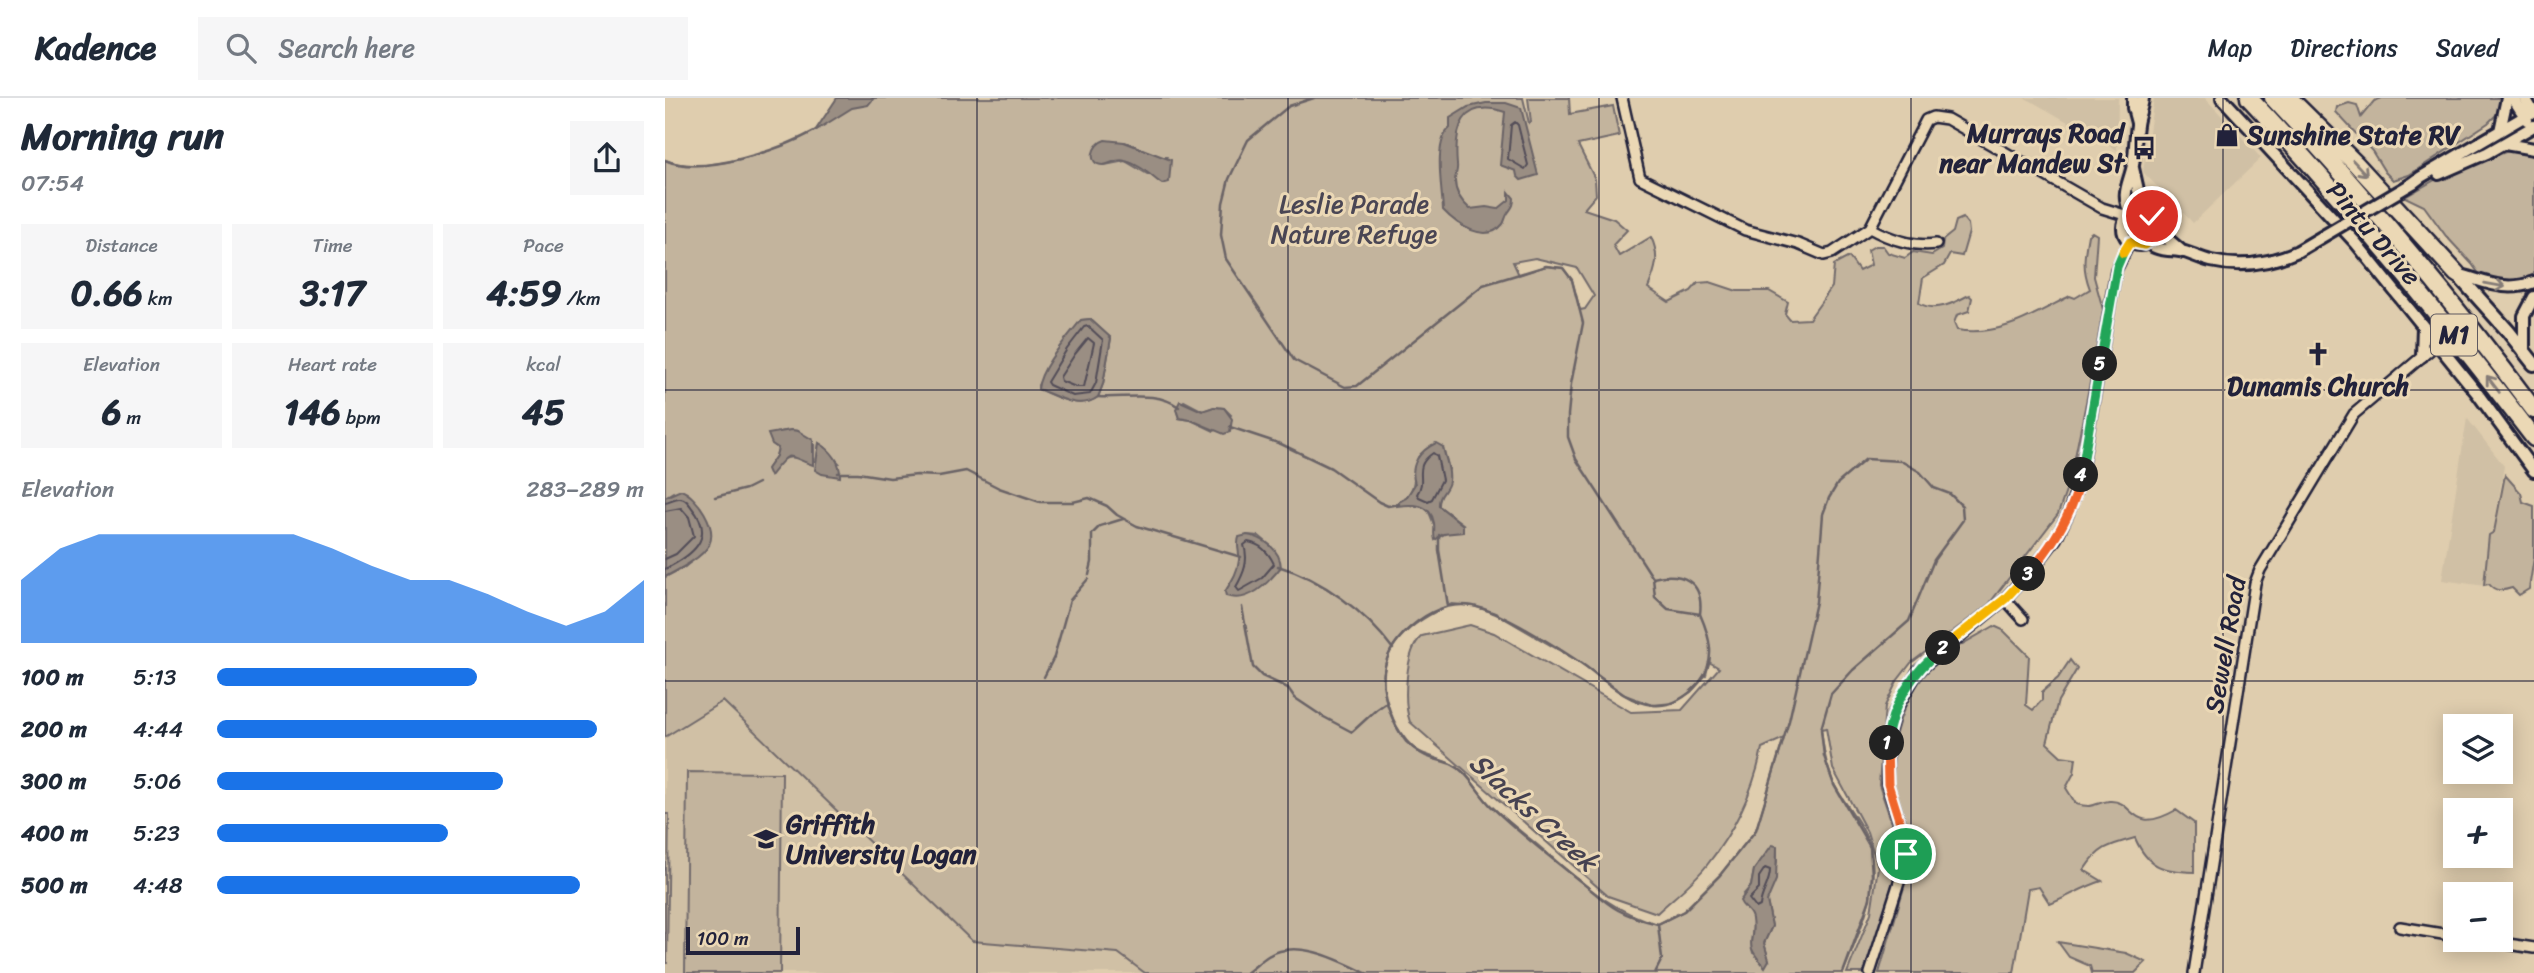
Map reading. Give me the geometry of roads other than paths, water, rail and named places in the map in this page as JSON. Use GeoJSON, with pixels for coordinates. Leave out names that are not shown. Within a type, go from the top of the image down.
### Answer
{"type":"FeatureCollection","features":[{"type":"Feature","properties":{"kind":"highway","name":"M1"},"geometry":{"type":"LineString","coordinates":[[2249,98],[2318,172],[2396,263],[2534,438]]}},
{"type":"Feature","properties":{"kind":"highway","name":"M1"},"geometry":{"type":"LineString","coordinates":[[2273,98],[2399,239],[2458,310],[2534,410]]}},
{"type":"Feature","properties":{"kind":"highway"},"geometry":{"type":"LineString","coordinates":[[2289,98],[2356,164],[2457,274]]}},
{"type":"Feature","properties":{"kind":"main road"},"geometry":{"type":"LineString","coordinates":[[2457,274],[2534,364]]}},
{"type":"Feature","properties":{"kind":"street"},"geometry":{"type":"LineString","coordinates":[[1622,98],[1640,177],[1745,230],[1798,244],[1824,255],[1832,253],[1870,228],[1926,120],[1933,117],[1947,119],[2102,208],[2130,215],[2143,212]]}},
{"type":"Feature","properties":{"kind":"street"},"geometry":{"type":"LineString","coordinates":[[2133,98],[2137,123]]}},
{"type":"Feature","properties":{"kind":"street"},"geometry":{"type":"LineString","coordinates":[[2130,215],[2125,221],[2124,232],[2130,242],[2139,245],[2148,243],[2156,235],[2155,220],[2143,212],[2133,168],[2137,123],[2143,98]]}},
{"type":"Feature","properties":{"kind":"street","name":"Pintu Drive"},"geometry":{"type":"LineString","coordinates":[[2222,98],[2349,235],[2477,393],[2534,471]]}},
{"type":"Feature","properties":{"kind":"street"},"geometry":{"type":"LineString","coordinates":[[2500,131],[2507,98]]}},
{"type":"Feature","properties":{"kind":"street"},"geometry":{"type":"LineString","coordinates":[[2513,98],[2531,113]]}},
{"type":"Feature","properties":{"kind":"street"},"geometry":{"type":"LineString","coordinates":[[2413,183],[2480,157],[2533,128],[2525,98]]}},
{"type":"Feature","properties":{"kind":"street"},"geometry":{"type":"LineString","coordinates":[[2148,243],[2154,248],[2183,252],[2213,262],[2243,264],[2268,261],[2298,251],[2531,113]]}},
{"type":"Feature","properties":{"kind":"street"},"geometry":{"type":"LineString","coordinates":[[2505,144],[2534,149]]}},
{"type":"Feature","properties":{"kind":"street"},"geometry":{"type":"LineString","coordinates":[[2130,215],[2126,194],[2127,182],[2133,168]]}},
{"type":"Feature","properties":{"kind":"street"},"geometry":{"type":"LineString","coordinates":[[1870,228],[1881,235],[1919,245],[1936,244]]}},
{"type":"Feature","properties":{"kind":"street"},"geometry":{"type":"LineString","coordinates":[[2157,230],[2183,252]]}},
{"type":"Feature","properties":{"kind":"street"},"geometry":{"type":"LineString","coordinates":[[1870,973],[1905,863],[1906,842],[1888,784],[1888,737],[1894,713],[1918,671],[2005,599],[2056,539],[2080,481],[2117,267],[2130,242]]}},
{"type":"Feature","properties":{"kind":"street"},"geometry":{"type":"LineString","coordinates":[[2457,274],[2501,287],[2517,287],[2534,282]]}},
{"type":"Feature","properties":{"kind":"street"},"geometry":{"type":"LineString","coordinates":[[2524,351],[2523,319],[2534,297]]}},
{"type":"Feature","properties":{"kind":"street"},"geometry":{"type":"LineString","coordinates":[[2422,356],[2423,326]]}},
{"type":"Feature","properties":{"kind":"street","name":"Sewell Road"},"geometry":{"type":"LineString","coordinates":[[2194,973],[2255,583],[2260,570],[2348,422],[2437,344]]}},
{"type":"Feature","properties":{"kind":"street"},"geometry":{"type":"LineString","coordinates":[[2005,599],[2022,619]]}},
{"type":"Feature","properties":{"kind":"street"},"geometry":{"type":"LineString","coordinates":[[2400,927],[2443,934]]}},
{"type":"Feature","properties":{"kind":"street"},"geometry":{"type":"LineString","coordinates":[[2513,945],[2534,948]]}},
{"type":"Feature","properties":{"kind":"water"},"geometry":{"type":"Polygon","coordinates":[[[837,98],[874,98],[868,105],[852,108],[815,131],[837,98]]]}},
{"type":"Feature","properties":{"kind":"water"},"geometry":{"type":"Polygon","coordinates":[[[1506,103],[1521,108],[1538,175],[1521,180],[1516,171],[1500,165],[1505,112],[1479,109],[1463,120],[1457,140],[1455,181],[1462,200],[1470,209],[1498,209],[1509,200],[1509,192],[1514,198],[1513,206],[1503,224],[1488,233],[1463,226],[1443,210],[1440,166],[1442,144],[1450,128],[1450,118],[1468,107],[1506,103]]]}},
{"type":"Feature","properties":{"kind":"water"},"geometry":{"type":"Polygon","coordinates":[[[1105,140],[1124,142],[1171,160],[1169,182],[1162,184],[1140,167],[1122,160],[1098,164],[1093,158],[1094,150],[1105,140]]]}},
{"type":"Feature","properties":{"kind":"water"},"geometry":{"type":"Polygon","coordinates":[[[1090,319],[1111,338],[1098,397],[1083,403],[1038,389],[1044,371],[1055,353],[1081,320],[1090,319]]]}},
{"type":"Feature","properties":{"kind":"water"},"geometry":{"type":"Polygon","coordinates":[[[1180,401],[1202,411],[1214,407],[1224,408],[1232,419],[1230,432],[1224,434],[1191,420],[1179,418],[1176,409],[1180,401]]]}},
{"type":"Feature","properties":{"kind":"water"},"geometry":{"type":"Polygon","coordinates":[[[791,430],[813,440],[813,465],[789,457],[782,461],[770,476],[767,469],[778,448],[772,444],[768,434],[791,430]]]}},
{"type":"Feature","properties":{"kind":"water"},"geometry":{"type":"Polygon","coordinates":[[[819,443],[834,457],[839,466],[840,477],[815,470],[819,443]]]}},
{"type":"Feature","properties":{"kind":"water"},"geometry":{"type":"Polygon","coordinates":[[[1436,443],[1443,447],[1449,468],[1448,484],[1440,498],[1439,506],[1463,525],[1463,532],[1443,534],[1435,540],[1432,516],[1425,508],[1397,506],[1397,503],[1406,498],[1415,484],[1413,471],[1420,454],[1436,443]]]}},
{"type":"Feature","properties":{"kind":"water"},"geometry":{"type":"Polygon","coordinates":[[[681,490],[699,505],[704,513],[711,530],[711,538],[701,555],[665,577],[665,497],[681,490]]]}},
{"type":"Feature","properties":{"kind":"water"},"geometry":{"type":"Polygon","coordinates":[[[1247,535],[1270,545],[1278,555],[1281,567],[1250,595],[1234,598],[1226,596],[1225,592],[1238,564],[1239,537],[1247,535]]]}},
{"type":"Feature","properties":{"kind":"water"},"geometry":{"type":"Polygon","coordinates":[[[1772,845],[1777,846],[1776,880],[1767,901],[1772,926],[1764,943],[1769,960],[1765,967],[1751,947],[1751,916],[1740,901],[1751,886],[1754,870],[1772,845]]]}},
{"type":"Feature","properties":{"kind":"waterway","name":"Slacks Creek"},"geometry":{"type":"LineString","coordinates":[[1314,98],[1289,106],[1248,140],[1229,179],[1223,203],[1221,235],[1226,259],[1294,360],[1345,387],[1357,386],[1483,285],[1546,266],[1563,268],[1572,280],[1583,323],[1568,415],[1568,437],[1576,459],[1653,578],[1655,597],[1668,609],[1700,614],[1704,623],[1710,649],[1705,675],[1684,697],[1673,703],[1660,705],[1634,700],[1546,641],[1499,615],[1473,606],[1453,606],[1426,615],[1403,634],[1387,657],[1383,683],[1387,702],[1401,734],[1412,747],[1426,756],[1459,769],[1502,816],[1613,907],[1633,917],[1658,924],[1684,911],[1720,875],[1756,830],[1789,721],[1816,602],[1823,514],[1838,483],[1866,459],[1901,461],[1920,472],[1934,488],[1950,494],[1962,506],[1963,520],[1934,560],[1909,621],[1853,670],[1831,694],[1821,729],[1824,756],[1834,785],[1870,847],[1870,899],[1843,973]]}},
{"type":"Feature","properties":{"kind":"waterway","name":"Slacks Creek"},"geometry":{"type":"LineString","coordinates":[[665,160],[700,165],[742,159],[816,130]]}},
{"type":"Feature","properties":{"kind":"waterway"},"geometry":{"type":"LineString","coordinates":[[1098,397],[1150,397],[1179,407]]}},
{"type":"Feature","properties":{"kind":"waterway"},"geometry":{"type":"LineString","coordinates":[[1230,427],[1281,444],[1331,468],[1379,502],[1388,506],[1399,504]]}},
{"type":"Feature","properties":{"kind":"waterway"},"geometry":{"type":"LineString","coordinates":[[838,473],[890,478],[939,476],[966,471],[999,488],[1040,502],[1073,502],[1089,498],[1107,506],[1137,526],[1241,557]]}},
{"type":"Feature","properties":{"kind":"waterway"},"geometry":{"type":"LineString","coordinates":[[715,497],[758,483]]}},
{"type":"Feature","properties":{"kind":"waterway"},"geometry":{"type":"LineString","coordinates":[[1089,575],[1092,534],[1100,526],[1123,519]]}},
{"type":"Feature","properties":{"kind":"waterway"},"geometry":{"type":"LineString","coordinates":[[1439,535],[1448,606]]}},
{"type":"Feature","properties":{"kind":"waterway"},"geometry":{"type":"LineString","coordinates":[[1278,566],[1311,579],[1342,598],[1370,622],[1393,649]]}},
{"type":"Feature","properties":{"kind":"waterway"},"geometry":{"type":"LineString","coordinates":[[1653,578],[1673,576],[1689,581],[1698,593],[1700,614]]}},
{"type":"Feature","properties":{"kind":"waterway"},"geometry":{"type":"LineString","coordinates":[[1044,677],[1054,657],[1070,600],[1088,579]]}},
{"type":"Feature","properties":{"kind":"waterway"},"geometry":{"type":"LineString","coordinates":[[1242,607],[1253,667],[1262,676],[1288,688],[1295,698],[1352,732],[1386,703]]}},
{"type":"Feature","properties":{"kind":"waterway"},"geometry":{"type":"LineString","coordinates":[[1655,973],[1662,959],[1658,924]]}},
{"type":"Feature","properties":{"kind":"waterway"},"geometry":{"type":"LineString","coordinates":[[1246,973],[1268,956],[1292,949],[1318,953],[1366,973]]}},
{"type":"Feature","properties":{"kind":"place","name":"Sunshine State RV"},"geometry":{"type":"Point","coordinates":[2227,135]}},
{"type":"Feature","properties":{"kind":"place","name":"Murrays Road near Mandew St"},"geometry":{"type":"Point","coordinates":[2144,148]}},
{"type":"Feature","properties":{"kind":"place","name":"Dunamis Church"},"geometry":{"type":"Point","coordinates":[2318,354]}},
{"type":"Feature","properties":{"kind":"place","name":"Griffith University Logan"},"geometry":{"type":"Point","coordinates":[766,839]}},
{"type":"Feature","properties":{"kind":"park label","name":"Leslie Parade Nature Refuge"},"geometry":{"type":"Point","coordinates":[1354,219]}}]}
